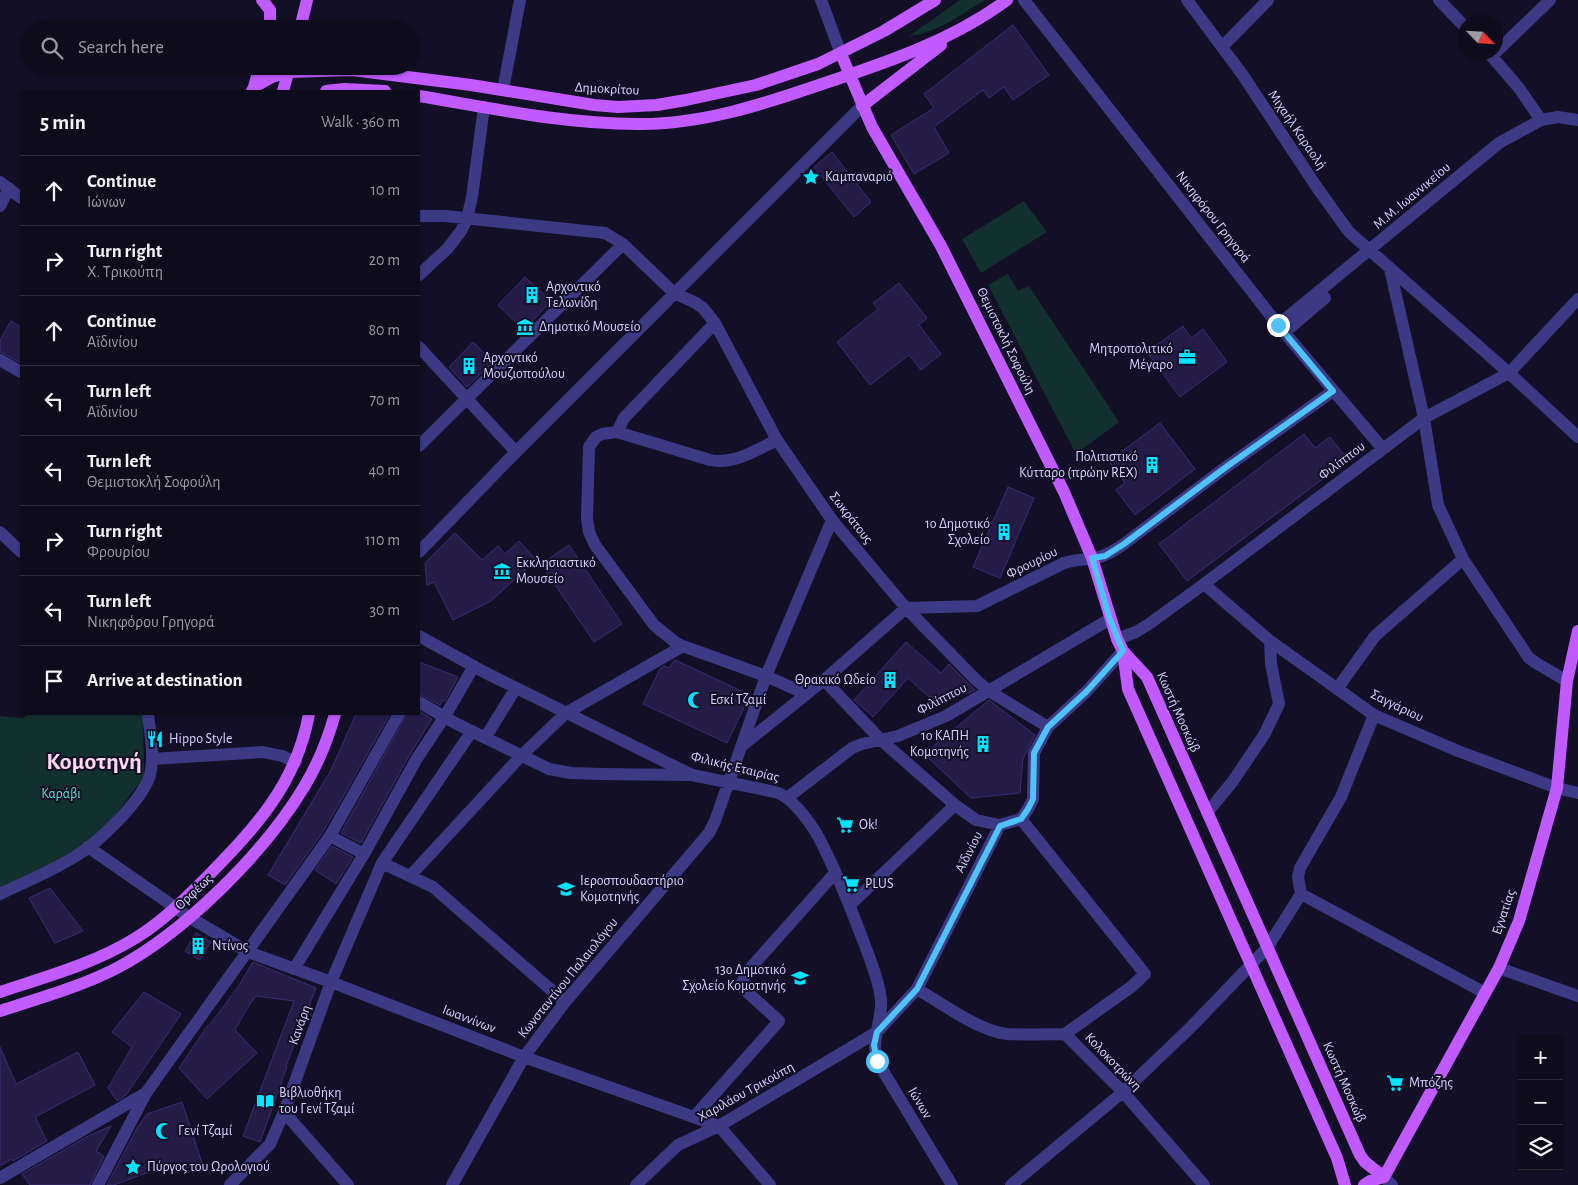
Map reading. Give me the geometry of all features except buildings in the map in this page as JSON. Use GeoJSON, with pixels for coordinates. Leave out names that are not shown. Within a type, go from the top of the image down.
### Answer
{"type":"FeatureCollection","features":[{"type":"Feature","properties":{"kind":"main road"},"geometry":{"type":"LineString","coordinates":[[262,0],[270,10],[270,20]]}},
{"type":"Feature","properties":{"kind":"main road"},"geometry":{"type":"LineString","coordinates":[[302,20],[307,0]]}},
{"type":"Feature","properties":{"kind":"main road","name":"Δημοκρίτου"},"geometry":{"type":"LineString","coordinates":[[399,75],[594,105],[618,107],[645,106],[686,100],[756,85],[797,72],[841,54],[884,32],[935,0]]}},
{"type":"Feature","properties":{"kind":"main road"},"geometry":{"type":"LineString","coordinates":[[420,96],[586,122],[668,123],[710,116],[779,99],[849,75],[923,48],[990,12],[1007,0]]}},
{"type":"Feature","properties":{"kind":"main road"},"geometry":{"type":"LineString","coordinates":[[862,106],[960,29]]}},
{"type":"Feature","properties":{"kind":"main road","name":"Θεμιστοκλή Σοφούλη"},"geometry":{"type":"LineString","coordinates":[[841,54],[872,127],[941,246],[1064,492],[1092,558],[1110,620],[1123,651]]}},
{"type":"Feature","properties":{"kind":"main road"},"geometry":{"type":"LineString","coordinates":[[253,89],[257,75]]}},
{"type":"Feature","properties":{"kind":"main road"},"geometry":{"type":"LineString","coordinates":[[253,89],[276,75]]}},
{"type":"Feature","properties":{"kind":"main road"},"geometry":{"type":"LineString","coordinates":[[283,90],[287,75]]}},
{"type":"Feature","properties":{"kind":"main road"},"geometry":{"type":"LineString","coordinates":[[332,90],[344,88],[371,90]]}},
{"type":"Feature","properties":{"kind":"main road","name":"Εγνατίας"},"geometry":{"type":"LineString","coordinates":[[1387,1182],[1485,993],[1500,968],[1520,919],[1556,788],[1567,681],[1578,630]]}},
{"type":"Feature","properties":{"kind":"main road"},"geometry":{"type":"LineString","coordinates":[[1123,651],[1128,689],[1337,1158],[1345,1185]]}},
{"type":"Feature","properties":{"kind":"main road","name":"Κωστή Μοσκώβ"},"geometry":{"type":"LineString","coordinates":[[1123,651],[1147,677],[1361,1157],[1387,1182]]}},
{"type":"Feature","properties":{"kind":"main road","name":"Ορφέως"},"geometry":{"type":"LineString","coordinates":[[0,992],[58,973],[108,953],[135,939],[175,908],[235,848],[253,828],[277,795],[296,762],[309,715]]}},
{"type":"Feature","properties":{"kind":"main road","name":"Ορφέως"},"geometry":{"type":"LineString","coordinates":[[0,1011],[72,988],[118,967],[147,950],[189,917],[242,867],[292,806],[314,767],[336,715]]}},
{"type":"Feature","properties":{"kind":"main road"},"geometry":{"type":"LineString","coordinates":[[1364,1185],[1370,1181],[1387,1182]]}},
{"type":"Feature","properties":{"kind":"street"},"geometry":{"type":"LineString","coordinates":[[504,90],[520,0]]}},
{"type":"Feature","properties":{"kind":"street"},"geometry":{"type":"LineString","coordinates":[[821,0],[841,54]]}},
{"type":"Feature","properties":{"kind":"street","name":"Νικηφόρου Γρηγορά"},"geometry":{"type":"LineString","coordinates":[[1024,0],[1282,328],[1383,449]]}},
{"type":"Feature","properties":{"kind":"street","name":"Μιχαήλ Καραολή"},"geometry":{"type":"LineString","coordinates":[[1187,0],[1222,47],[1349,232],[1509,373],[1578,437]]}},
{"type":"Feature","properties":{"kind":"street"},"geometry":{"type":"LineString","coordinates":[[1222,47],[1268,0]]}},
{"type":"Feature","properties":{"kind":"street"},"geometry":{"type":"LineString","coordinates":[[1440,0],[1458,19]]}},
{"type":"Feature","properties":{"kind":"street"},"geometry":{"type":"LineString","coordinates":[[1503,42],[1550,0]]}},
{"type":"Feature","properties":{"kind":"street"},"geometry":{"type":"LineString","coordinates":[[1495,60],[1519,88],[1541,120]]}},
{"type":"Feature","properties":{"kind":"street"},"geometry":{"type":"LineString","coordinates":[[420,551],[516,452],[862,106]]}},
{"type":"Feature","properties":{"kind":"street"},"geometry":{"type":"LineString","coordinates":[[420,274],[448,248],[461,231],[467,219],[472,197],[484,107]]}},
{"type":"Feature","properties":{"kind":"street","name":"Μ.Μ. Ιωαννικείου"},"geometry":{"type":"LineString","coordinates":[[1282,328],[1373,254],[1486,152],[1510,136],[1541,120],[1558,117],[1578,120]]}},
{"type":"Feature","properties":{"kind":"street"},"geometry":{"type":"LineString","coordinates":[[0,206],[4,185],[20,197]]}},
{"type":"Feature","properties":{"kind":"street","name":"Σωκράτους"},"geometry":{"type":"LineString","coordinates":[[420,216],[600,232],[610,235],[623,244],[674,293],[700,305],[715,323],[777,440],[832,520],[906,608],[976,680],[989,691],[1048,727]]}},
{"type":"Feature","properties":{"kind":"street"},"geometry":{"type":"LineString","coordinates":[[420,445],[623,244]]}},
{"type":"Feature","properties":{"kind":"street"},"geometry":{"type":"LineString","coordinates":[[1390,270],[1424,418],[1438,504],[1463,559],[1529,658],[1567,681]]}},
{"type":"Feature","properties":{"kind":"street","name":"Φιλίππου"},"geometry":{"type":"LineString","coordinates":[[1117,639],[1136,632],[1204,584],[1424,418],[1509,373],[1578,299]]}},
{"type":"Feature","properties":{"kind":"street"},"geometry":{"type":"LineString","coordinates":[[617,432],[624,418],[715,323]]}},
{"type":"Feature","properties":{"kind":"street"},"geometry":{"type":"LineString","coordinates":[[420,348],[516,452]]}},
{"type":"Feature","properties":{"kind":"street"},"geometry":{"type":"LineString","coordinates":[[0,360],[20,371]]}},
{"type":"Feature","properties":{"kind":"street","name":"Φρουρίου"},"geometry":{"type":"LineString","coordinates":[[906,608],[977,606],[1064,563],[1078,559],[1105,556],[1333,391]]}},
{"type":"Feature","properties":{"kind":"street"},"geometry":{"type":"LineString","coordinates":[[777,440],[734,460],[722,462],[617,432],[602,434],[592,441],[588,453],[587,519],[592,539],[654,625],[683,646],[766,676],[806,694]]}},
{"type":"Feature","properties":{"kind":"street","name":"Κωνσταντίνου Παλαιολόγου"},"geometry":{"type":"LineString","coordinates":[[452,1185],[524,1057],[565,1002],[709,833],[743,745],[766,676],[832,520]]}},
{"type":"Feature","properties":{"kind":"street"},"geometry":{"type":"LineString","coordinates":[[0,532],[20,551]]}},
{"type":"Feature","properties":{"kind":"street"},"geometry":{"type":"LineString","coordinates":[[1337,689],[1375,636],[1463,559]]}},
{"type":"Feature","properties":{"kind":"street","name":"Σαγγάριου"},"geometry":{"type":"LineString","coordinates":[[1204,584],[1270,641],[1374,715],[1458,751],[1556,788],[1578,793]]}},
{"type":"Feature","properties":{"kind":"street"},"geometry":{"type":"LineString","coordinates":[[743,745],[824,680],[906,608]]}},
{"type":"Feature","properties":{"kind":"street","name":"Φιλίππου"},"geometry":{"type":"LineString","coordinates":[[787,798],[852,748],[910,732],[946,716],[1110,620]]}},
{"type":"Feature","properties":{"kind":"street","name":"Φιλικής Εταιρίας"},"geometry":{"type":"LineString","coordinates":[[420,637],[516,688],[692,775],[775,792],[787,798],[807,820],[824,846],[850,905],[880,992],[881,1013],[877,1032]]}},
{"type":"Feature","properties":{"kind":"street"},"geometry":{"type":"LineString","coordinates":[[1207,813],[1233,781],[1264,735],[1279,704],[1271,664],[1270,641]]}},
{"type":"Feature","properties":{"kind":"street"},"geometry":{"type":"LineString","coordinates":[[410,876],[521,756],[566,713],[683,646]]}},
{"type":"Feature","properties":{"kind":"street"},"geometry":{"type":"LineString","coordinates":[[1065,1034],[1131,987],[1145,974],[1021,819],[1033,799],[1034,758],[1036,749],[1048,727],[1087,691],[1123,651]]}},
{"type":"Feature","properties":{"kind":"street"},"geometry":{"type":"LineString","coordinates":[[294,968],[364,854],[416,760],[445,716],[474,666]]}},
{"type":"Feature","properties":{"kind":"street"},"geometry":{"type":"LineString","coordinates":[[824,680],[881,740],[955,805],[976,820],[1000,826]]}},
{"type":"Feature","properties":{"kind":"street"},"geometry":{"type":"LineString","coordinates":[[485,738],[516,688]]}},
{"type":"Feature","properties":{"kind":"street"},"geometry":{"type":"LineString","coordinates":[[420,703],[549,770],[571,773],[692,775]]}},
{"type":"Feature","properties":{"kind":"street"},"geometry":{"type":"LineString","coordinates":[[0,894],[60,865],[88,847],[125,813],[137,799],[150,774],[152,759],[148,715]]}},
{"type":"Feature","properties":{"kind":"street"},"geometry":{"type":"LineString","coordinates":[[98,1185],[146,1093],[330,836],[398,715]]}},
{"type":"Feature","properties":{"kind":"street"},"geometry":{"type":"LineString","coordinates":[[1015,1184],[1122,1092],[1191,1027],[1267,948],[1302,894],[1298,877],[1300,868],[1340,797],[1374,715]]}},
{"type":"Feature","properties":{"kind":"street","name":"Κανάρη"},"geometry":{"type":"LineString","coordinates":[[230,1185],[270,1144],[284,1112],[332,982],[382,863],[472,731]]}},
{"type":"Feature","properties":{"kind":"street"},"geometry":{"type":"LineString","coordinates":[[152,759],[263,752],[282,756],[296,762]]}},
{"type":"Feature","properties":{"kind":"street"},"geometry":{"type":"LineString","coordinates":[[850,905],[955,805]]}},
{"type":"Feature","properties":{"kind":"street","name":"Αϊδινίου"},"geometry":{"type":"LineString","coordinates":[[877,1032],[917,989],[1000,826],[1021,819]]}},
{"type":"Feature","properties":{"kind":"street"},"geometry":{"type":"LineString","coordinates":[[330,836],[364,854]]}},
{"type":"Feature","properties":{"kind":"street","name":"Ιωαννίνων"},"geometry":{"type":"LineString","coordinates":[[88,847],[175,908],[248,952],[332,982],[524,1057],[719,1126]]}},
{"type":"Feature","properties":{"kind":"street"},"geometry":{"type":"LineString","coordinates":[[382,863],[433,888],[565,1002]]}},
{"type":"Feature","properties":{"kind":"street"},"geometry":{"type":"LineString","coordinates":[[694,1117],[779,1021],[744,989],[742,984],[746,973],[835,873]]}},
{"type":"Feature","properties":{"kind":"street"},"geometry":{"type":"LineString","coordinates":[[1302,894],[1485,993]]}},
{"type":"Feature","properties":{"kind":"street"},"geometry":{"type":"LineString","coordinates":[[1500,968],[1578,996]]}},
{"type":"Feature","properties":{"kind":"street","name":"Κολοκοτρώνη"},"geometry":{"type":"LineString","coordinates":[[917,989],[961,1016],[1005,1034],[1065,1034],[1122,1092],[1204,1185]]}},
{"type":"Feature","properties":{"kind":"street","name":"Χαριλάου Τρικούπη"},"geometry":{"type":"LineString","coordinates":[[636,1185],[678,1145],[719,1126],[877,1032]]}},
{"type":"Feature","properties":{"kind":"street","name":"Ιώνων"},"geometry":{"type":"LineString","coordinates":[[877,1032],[874,1045],[877,1061],[952,1185]]}},
{"type":"Feature","properties":{"kind":"street"},"geometry":{"type":"LineString","coordinates":[[6,1185],[0,1177],[146,1093]]}},
{"type":"Feature","properties":{"kind":"street"},"geometry":{"type":"LineString","coordinates":[[284,1112],[348,1185]]}},
{"type":"Feature","properties":{"kind":"street"},"geometry":{"type":"LineString","coordinates":[[719,1126],[770,1185]]}},
{"type":"Feature","properties":{"kind":"green space"},"geometry":{"type":"Polygon","coordinates":[[[960,0],[985,0],[939,27],[909,36],[960,0]]]}},
{"type":"Feature","properties":{"kind":"green space"},"geometry":{"type":"Polygon","coordinates":[[[1024,201],[1047,232],[981,273],[962,239],[1024,201]]]}},
{"type":"Feature","properties":{"kind":"green space"},"geometry":{"type":"Polygon","coordinates":[[[1008,274],[1018,291],[1029,286],[1119,422],[1076,454],[988,285],[1008,274]]]}},
{"type":"Feature","properties":{"kind":"green space","name":"Καράβι"},"geometry":{"type":"Polygon","coordinates":[[[28,715],[143,715],[144,777],[91,847],[0,895],[0,716],[22,718],[28,715]]]}},
{"type":"Feature","properties":{"kind":"place","name":"Καμπαναριό"},"geometry":{"type":"Point","coordinates":[811,177]}},
{"type":"Feature","properties":{"kind":"place","name":"Αρχοντικό Τελωνίδη"},"geometry":{"type":"Point","coordinates":[532,295]}},
{"type":"Feature","properties":{"kind":"place","name":"Δημοτικό Μουσείο"},"geometry":{"type":"Point","coordinates":[525,327]}},
{"type":"Feature","properties":{"kind":"place","name":"Μητροπολιτικό Μέγαρο"},"geometry":{"type":"Point","coordinates":[1187,357]}},
{"type":"Feature","properties":{"kind":"place","name":"Αρχοντικό Μουζιοπούλου"},"geometry":{"type":"Point","coordinates":[469,366]}},
{"type":"Feature","properties":{"kind":"place","name":"Πολιτιστικό Κύτταρο (πρώην REX)"},"geometry":{"type":"Point","coordinates":[1152,465]}},
{"type":"Feature","properties":{"kind":"place","name":"1ο Δημοτικό Σχολείο"},"geometry":{"type":"Point","coordinates":[1004,532]}},
{"type":"Feature","properties":{"kind":"place","name":"Εκκλησιαστικό Μουσείο"},"geometry":{"type":"Point","coordinates":[502,571]}},
{"type":"Feature","properties":{"kind":"place","name":"Θρακικό Ωδείο"},"geometry":{"type":"Point","coordinates":[890,680]}},
{"type":"Feature","properties":{"kind":"place","name":"Εσκί Τζαμί"},"geometry":{"type":"Point","coordinates":[696,700]}},
{"type":"Feature","properties":{"kind":"place","name":"Hippo Style"},"geometry":{"type":"Point","coordinates":[155,739]}},
{"type":"Feature","properties":{"kind":"place","name":"1ο ΚΑΠΗ Κομοτηνής"},"geometry":{"type":"Point","coordinates":[983,744]}},
{"type":"Feature","properties":{"kind":"place","name":"Ok!"},"geometry":{"type":"Point","coordinates":[845,825]}},
{"type":"Feature","properties":{"kind":"place","name":"PLUS"},"geometry":{"type":"Point","coordinates":[851,884]}},
{"type":"Feature","properties":{"kind":"place","name":"Ιεροσπουδαστήριο Κομοτηνής"},"geometry":{"type":"Point","coordinates":[566,889]}},
{"type":"Feature","properties":{"kind":"place","name":"Ντίνος"},"geometry":{"type":"Point","coordinates":[198,946]}},
{"type":"Feature","properties":{"kind":"place","name":"13ο Δημοτικό Σχολείο Κομοτηνής"},"geometry":{"type":"Point","coordinates":[800,978]}},
{"type":"Feature","properties":{"kind":"place","name":"Μπόζης"},"geometry":{"type":"Point","coordinates":[1395,1083]}},
{"type":"Feature","properties":{"kind":"place","name":"Βιβλιοθήκη του Γενί Τζαμί"},"geometry":{"type":"Point","coordinates":[265,1101]}},
{"type":"Feature","properties":{"kind":"place","name":"Γενί Τζαμί"},"geometry":{"type":"Point","coordinates":[164,1131]}},
{"type":"Feature","properties":{"kind":"place","name":"Πύργος του Ωρολογιού"},"geometry":{"type":"Point","coordinates":[133,1167]}},
{"type":"Feature","properties":{"kind":"district","name":"Κομοτηνή"},"geometry":{"type":"Point","coordinates":[94,762]}},
{"type":"Feature","properties":{"kind":"route"},"geometry":{"type":"LineString","coordinates":[[877,1061],[874,1045],[877,1032],[917,989],[1000,826],[1021,819],[1028,809],[1033,799],[1034,753],[1048,727],[1087,691],[1123,651],[1110,620],[1092,558],[1105,556],[1118,549],[1222,470],[1333,391],[1278,325]]}}]}
